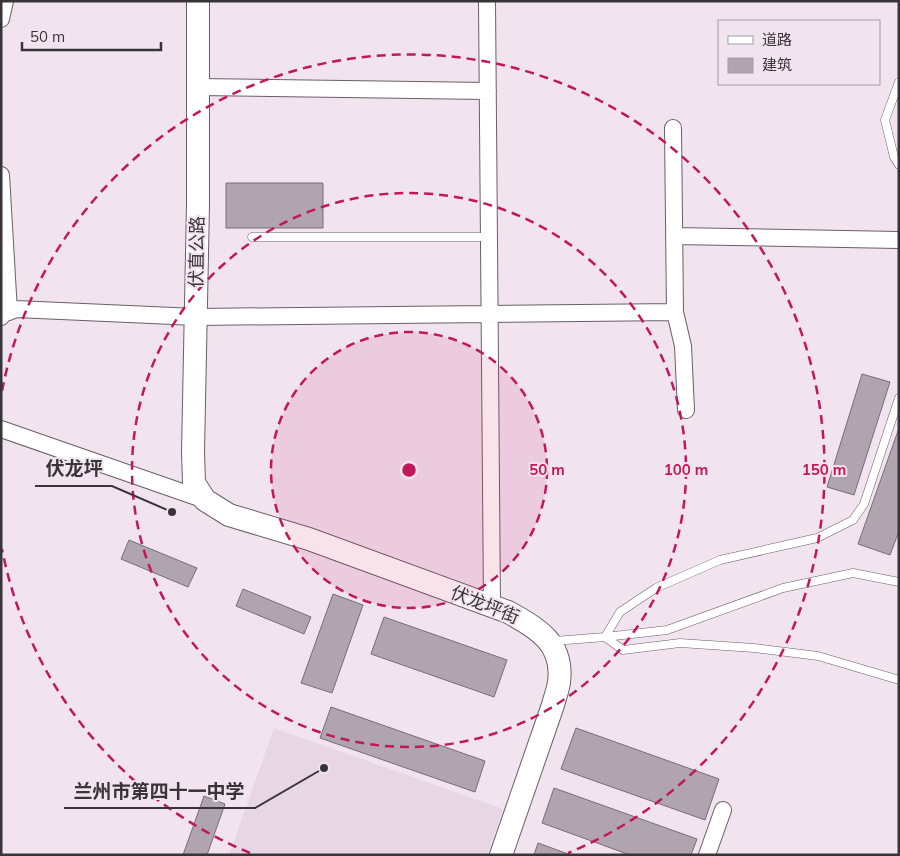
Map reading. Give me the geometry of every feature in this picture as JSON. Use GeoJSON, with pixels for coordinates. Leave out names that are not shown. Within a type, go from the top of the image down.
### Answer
{"type":"FeatureCollection","features":[{"type":"Feature","properties":{"kind":"main road","name":"伏直公路"},"geometry":{"type":"LineString","coordinates":[[198,1],[198,204],[193,460],[194,483],[205,500]]}},
{"type":"Feature","properties":{"kind":"main road","name":"伏龙坪街"},"geometry":{"type":"LineString","coordinates":[[205,500],[229,515],[309,539],[508,612],[533,625],[550,641],[559,660],[559,682],[553,705],[501,855]]}},
{"type":"Feature","properties":{"kind":"street"},"geometry":{"type":"LineString","coordinates":[[1,19],[4,1]]}},
{"type":"Feature","properties":{"kind":"street"},"geometry":{"type":"LineString","coordinates":[[487,1],[492,606]]}},
{"type":"Feature","properties":{"kind":"street"},"geometry":{"type":"LineString","coordinates":[[198,88],[488,91]]}},
{"type":"Feature","properties":{"kind":"street"},"geometry":{"type":"LineString","coordinates":[[672,128],[675,312],[683,346],[686,410]]}},
{"type":"Feature","properties":{"kind":"street"},"geometry":{"type":"LineString","coordinates":[[1,175],[5,314],[16,309],[196,317],[675,312]]}},
{"type":"Feature","properties":{"kind":"street"},"geometry":{"type":"LineString","coordinates":[[674,236],[899,240]]}},
{"type":"Feature","properties":{"kind":"street"},"geometry":{"type":"LineString","coordinates":[[1,429],[205,500]]}},
{"type":"Feature","properties":{"kind":"street"},"geometry":{"type":"LineString","coordinates":[[706,855],[723,810]]}},
{"type":"Feature","properties":{"kind":"lane"},"geometry":{"type":"LineString","coordinates":[[899,82],[885,120],[894,157],[899,164]]}},
{"type":"Feature","properties":{"kind":"lane"},"geometry":{"type":"LineString","coordinates":[[252,237],[489,237]]}},
{"type":"Feature","properties":{"kind":"lane"},"geometry":{"type":"LineString","coordinates":[[605,637],[620,612],[656,588],[720,560],[817,538],[853,520],[864,504],[899,398]]}},
{"type":"Feature","properties":{"kind":"lane"},"geometry":{"type":"LineString","coordinates":[[550,641],[667,630],[783,588],[853,573],[899,582]]}},
{"type":"Feature","properties":{"kind":"lane"},"geometry":{"type":"LineString","coordinates":[[605,637],[623,650],[680,643],[754,648],[818,656],[899,680]]}},
{"type":"Feature","properties":{"kind":"shaded area"},"geometry":{"type":"Polygon","coordinates":[[[274,728],[503,809],[487,855],[229,855],[274,728]]]}},
{"type":"Feature","properties":{"kind":"building"},"geometry":{"type":"Polygon","coordinates":[[[226,183],[323,183],[323,228],[226,228],[226,183]]]}},
{"type":"Feature","properties":{"kind":"building"},"geometry":{"type":"Polygon","coordinates":[[[862,374],[890,382],[854,495],[827,487],[862,374]]]}},
{"type":"Feature","properties":{"kind":"building"},"geometry":{"type":"Polygon","coordinates":[[[899,428],[899,531],[890,555],[858,544],[899,428]]]}},
{"type":"Feature","properties":{"kind":"building"},"geometry":{"type":"Polygon","coordinates":[[[129,540],[197,568],[188,587],[121,559],[129,540]]]}},
{"type":"Feature","properties":{"kind":"building"},"geometry":{"type":"Polygon","coordinates":[[[243,589],[311,617],[304,634],[236,606],[243,589]]]}},
{"type":"Feature","properties":{"kind":"building"},"geometry":{"type":"Polygon","coordinates":[[[333,594],[363,605],[332,693],[301,683],[333,594]]]}},
{"type":"Feature","properties":{"kind":"building"},"geometry":{"type":"Polygon","coordinates":[[[384,617],[507,660],[494,697],[371,654],[384,617]]]}},
{"type":"Feature","properties":{"kind":"building"},"geometry":{"type":"Polygon","coordinates":[[[331,707],[485,761],[475,792],[320,738],[331,707]]]}},
{"type":"Feature","properties":{"kind":"building"},"geometry":{"type":"Polygon","coordinates":[[[576,728],[719,779],[705,820],[561,769],[576,728]]]}},
{"type":"Feature","properties":{"kind":"building"},"geometry":{"type":"Polygon","coordinates":[[[554,788],[697,839],[691,855],[630,855],[542,823],[554,788]]]}},
{"type":"Feature","properties":{"kind":"building"},"geometry":{"type":"Polygon","coordinates":[[[204,796],[225,804],[207,855],[183,855],[204,796]]]}},
{"type":"Feature","properties":{"kind":"building"},"geometry":{"type":"Polygon","coordinates":[[[538,843],[571,855],[534,855],[538,843]]]}},
{"type":"Feature","properties":{"kind":"place","name":"伏龙坪"},"geometry":{"type":"Point","coordinates":[172,512]}},
{"type":"Feature","properties":{"kind":"place","name":"兰州市第四十一中学"},"geometry":{"type":"Point","coordinates":[324,768]}}]}
